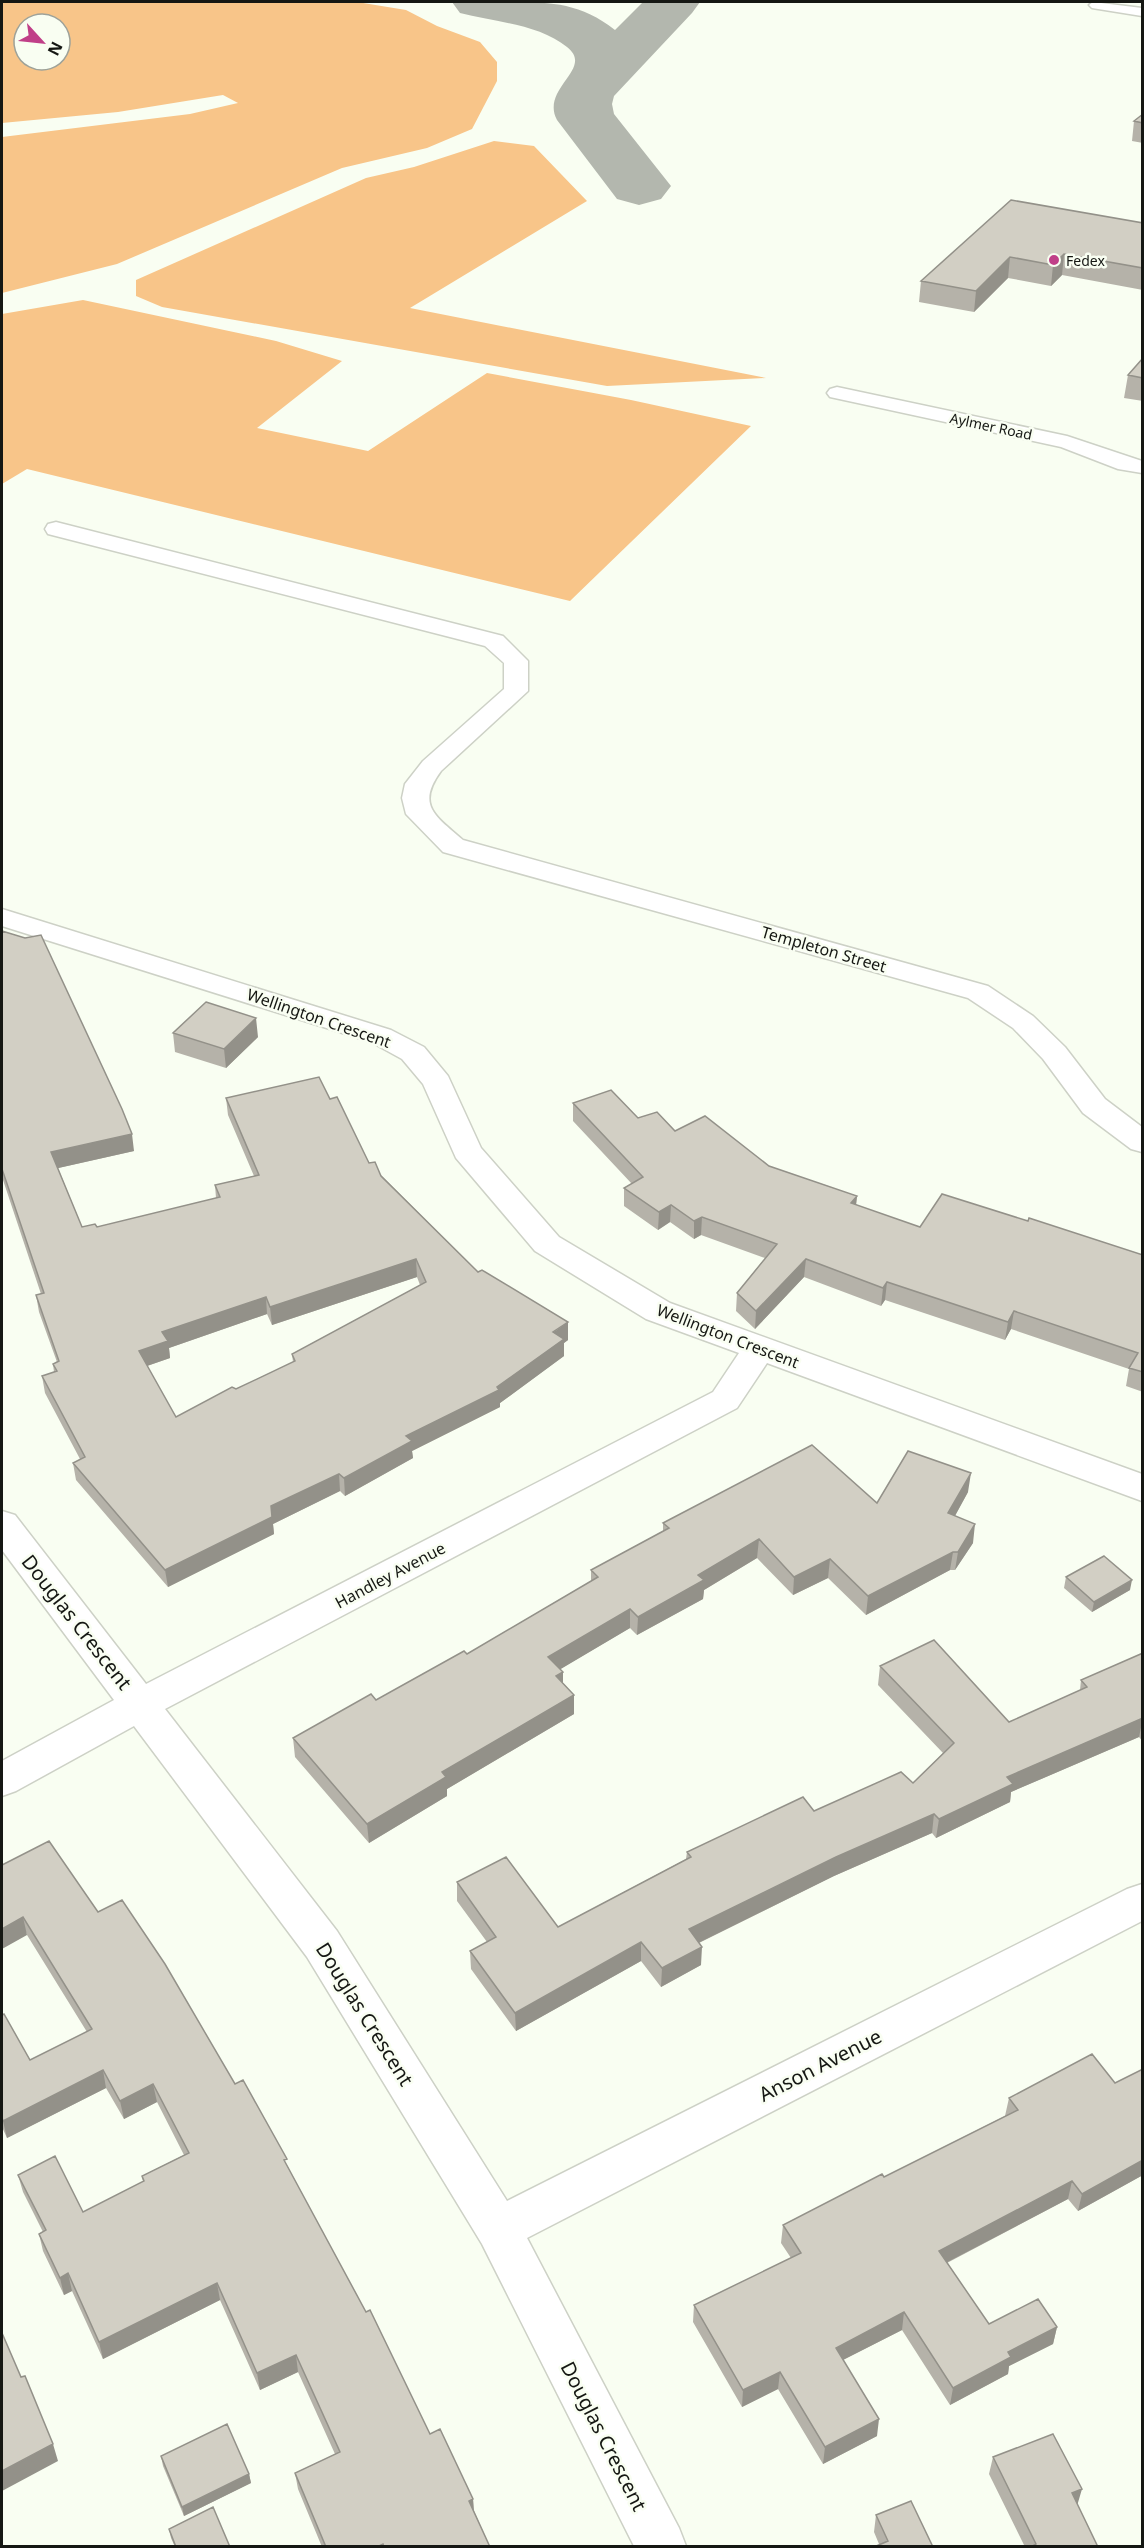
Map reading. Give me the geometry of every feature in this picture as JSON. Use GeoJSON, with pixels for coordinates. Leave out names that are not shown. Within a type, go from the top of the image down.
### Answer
{"type":"FeatureCollection","features":[{"type":"Feature","properties":{"kind":"street"},"geometry":{"type":"LineString","coordinates":[[1097,5],[1143,12]]}},
{"type":"Feature","properties":{"kind":"street","name":"Aylmer Road"},"geometry":{"type":"LineString","coordinates":[[837,393],[1067,442],[1126,464],[1143,467]]}},
{"type":"Feature","properties":{"kind":"street","name":"Templeton Street"},"geometry":{"type":"LineString","coordinates":[[56,529],[494,641],[516,661],[516,691],[432,766],[418,784],[415,798],[419,814],[453,846],[978,992],[1023,1022],[1054,1053],[1094,1106],[1143,1142]]}},
{"type":"Feature","properties":{"kind":"street","name":"Wellington Crescent"},"geometry":{"type":"LineString","coordinates":[[2,917],[381,1036],[413,1053],[437,1083],[467,1151],[547,1244],[658,1311],[1143,1488]]}},
{"type":"Feature","properties":{"kind":"street","name":"Handley Avenue"},"geometry":{"type":"LineString","coordinates":[[2,1780],[141,1704],[725,1400],[759,1349]]}},
{"type":"Feature","properties":{"kind":"street","name":"Douglas Crescent"},"geometry":{"type":"LineString","coordinates":[[2,1524],[322,1944],[498,2229],[661,2547]]}},
{"type":"Feature","properties":{"kind":"street","name":"Anson Avenue"},"geometry":{"type":"LineString","coordinates":[[498,2229],[1143,1901]]}},
{"type":"Feature","properties":{"kind":"shaded area"},"geometry":{"type":"Polygon","coordinates":[[[2,2],[357,2],[406,10],[437,26],[480,42],[497,62],[497,81],[472,129],[427,148],[342,168],[117,264],[2,293],[2,137],[190,114],[238,103],[223,95],[118,112],[2,123],[2,2]]]}},
{"type":"Feature","properties":{"kind":"shaded area"},"geometry":{"type":"Polygon","coordinates":[[[494,141],[534,146],[587,201],[410,308],[766,378],[607,386],[162,307],[136,296],[136,280],[366,178],[414,167],[494,141]]]}},
{"type":"Feature","properties":{"kind":"shaded area"},"geometry":{"type":"Polygon","coordinates":[[[83,300],[276,341],[342,361],[257,428],[368,451],[487,373],[631,400],[751,426],[570,601],[27,469],[2,484],[2,314],[83,300]]]}},
{"type":"Feature","properties":{"kind":"building"},"geometry":{"type":"Polygon","coordinates":[[[1143,114],[1143,123],[1134,121],[1143,114]]]}},
{"type":"Feature","properties":{"kind":"building"},"geometry":{"type":"Polygon","coordinates":[[[1011,200],[1143,223],[1143,268],[1064,254],[1053,265],[1010,257],[976,291],[921,281],[1011,200]]]}},
{"type":"Feature","properties":{"kind":"building"},"geometry":{"type":"Polygon","coordinates":[[[1143,358],[1143,378],[1128,375],[1143,358]]]}},
{"type":"Feature","properties":{"kind":"building"},"geometry":{"type":"Polygon","coordinates":[[[2,931],[25,938],[41,935],[132,1134],[51,1152],[82,1227],[95,1224],[97,1227],[220,1197],[215,1185],[259,1175],[226,1098],[319,1077],[330,1099],[337,1097],[369,1163],[375,1162],[381,1176],[478,1272],[482,1270],[568,1322],[553,1332],[564,1339],[497,1387],[499,1390],[406,1436],[412,1441],[344,1478],[339,1474],[271,1506],[272,1517],[165,1570],[73,1463],[85,1457],[42,1376],[57,1371],[53,1364],[59,1361],[36,1295],[44,1293],[2,1169],[2,931]],[[416,1259],[270,1307],[266,1297],[162,1332],[168,1341],[139,1351],[176,1417],[232,1387],[236,1389],[295,1361],[292,1354],[426,1282],[416,1259]]]}},
{"type":"Feature","properties":{"kind":"building"},"geometry":{"type":"Polygon","coordinates":[[[206,1002],[256,1018],[224,1049],[173,1033],[206,1002]]]}},
{"type":"Feature","properties":{"kind":"building"},"geometry":{"type":"Polygon","coordinates":[[[611,1090],[638,1118],[657,1112],[675,1131],[705,1116],[769,1166],[857,1196],[851,1203],[920,1227],[942,1194],[1028,1221],[1029,1218],[1143,1255],[1143,1372],[1129,1368],[1138,1353],[1014,1311],[1008,1322],[887,1282],[883,1288],[806,1259],[756,1311],[737,1293],[777,1244],[702,1217],[694,1221],[671,1205],[659,1212],[624,1188],[643,1177],[573,1103],[611,1090]]]}},
{"type":"Feature","properties":{"kind":"building"},"geometry":{"type":"Polygon","coordinates":[[[812,1445],[877,1503],[908,1451],[971,1473],[948,1513],[975,1524],[958,1552],[953,1552],[868,1596],[830,1559],[794,1577],[759,1539],[698,1575],[704,1580],[638,1617],[630,1609],[548,1657],[563,1672],[556,1676],[574,1695],[442,1772],[446,1777],[367,1824],[293,1738],[371,1694],[376,1700],[464,1651],[467,1654],[598,1577],[591,1570],[669,1528],[663,1523],[812,1445]]]}},
{"type":"Feature","properties":{"kind":"building"},"geometry":{"type":"Polygon","coordinates":[[[1104,1556],[1132,1580],[1094,1602],[1066,1577],[1104,1556]]]}},
{"type":"Feature","properties":{"kind":"building"},"geometry":{"type":"Polygon","coordinates":[[[934,1640],[1009,1722],[1087,1687],[1081,1680],[1143,1653],[1143,1718],[1007,1777],[1013,1784],[939,1819],[934,1814],[836,1857],[689,1929],[702,1947],[662,1968],[641,1942],[515,2013],[470,1951],[496,1937],[457,1882],[506,1857],[558,1927],[691,1857],[687,1852],[803,1797],[814,1811],[901,1772],[913,1783],[954,1743],[880,1666],[934,1640]]]}},
{"type":"Feature","properties":{"kind":"building"},"geometry":{"type":"Polygon","coordinates":[[[49,1841],[98,1912],[122,1900],[165,1964],[235,2084],[243,2080],[287,2159],[284,2160],[366,2312],[370,2310],[430,2434],[440,2429],[473,2499],[469,2501],[490,2547],[384,2547],[383,2544],[377,2547],[326,2547],[295,2473],[340,2452],[296,2355],[257,2373],[217,2283],[99,2342],[68,2273],[60,2278],[39,2234],[46,2230],[18,2175],[55,2156],[83,2212],[144,2181],[142,2176],[189,2153],[153,2084],[120,2101],[103,2070],[3,2121],[2,2015],[4,2014],[30,2060],[92,2029],[23,1917],[2,1929],[2,1865],[49,1841]]]}},
{"type":"Feature","properties":{"kind":"building"},"geometry":{"type":"Polygon","coordinates":[[[1092,2054],[1115,2083],[1143,2069],[1143,2160],[1082,2194],[1072,2181],[939,2251],[989,2324],[1038,2299],[1057,2327],[1008,2352],[1011,2357],[953,2388],[904,2312],[836,2348],[879,2419],[825,2447],[780,2372],[743,2390],[694,2305],[801,2253],[783,2225],[882,2174],[884,2177],[1018,2110],[1009,2098],[1092,2054]]]}},
{"type":"Feature","properties":{"kind":"building"},"geometry":{"type":"Polygon","coordinates":[[[2,2333],[21,2377],[25,2376],[53,2444],[2,2471],[2,2333]]]}},
{"type":"Feature","properties":{"kind":"building"},"geometry":{"type":"Polygon","coordinates":[[[227,2424],[249,2474],[182,2507],[161,2456],[227,2424]]]}},
{"type":"Feature","properties":{"kind":"building"},"geometry":{"type":"Polygon","coordinates":[[[1053,2434],[1082,2489],[1072,2493],[1098,2547],[1031,2547],[1036,2544],[993,2457],[1053,2434]]]}},
{"type":"Feature","properties":{"kind":"building"},"geometry":{"type":"Polygon","coordinates":[[[911,2501],[933,2547],[874,2547],[888,2541],[876,2515],[911,2501]]]}},
{"type":"Feature","properties":{"kind":"building"},"geometry":{"type":"Polygon","coordinates":[[[213,2507],[230,2547],[176,2547],[169,2529],[213,2507]]]}},
{"type":"Feature","properties":{"kind":"taxiway"},"geometry":{"type":"LineString","coordinates":[[479,2],[539,15],[583,32],[598,44],[605,59],[601,75]]}},
{"type":"Feature","properties":{"kind":"taxiway"},"geometry":{"type":"LineString","coordinates":[[601,75],[673,2]]}},
{"type":"Feature","properties":{"kind":"taxiway"},"geometry":{"type":"LineString","coordinates":[[601,75],[588,89],[583,101],[583,112],[639,186]]}},
{"type":"Feature","properties":{"kind":"place","name":"Fedex"},"geometry":{"type":"Point","coordinates":[1054,260]}}]}
